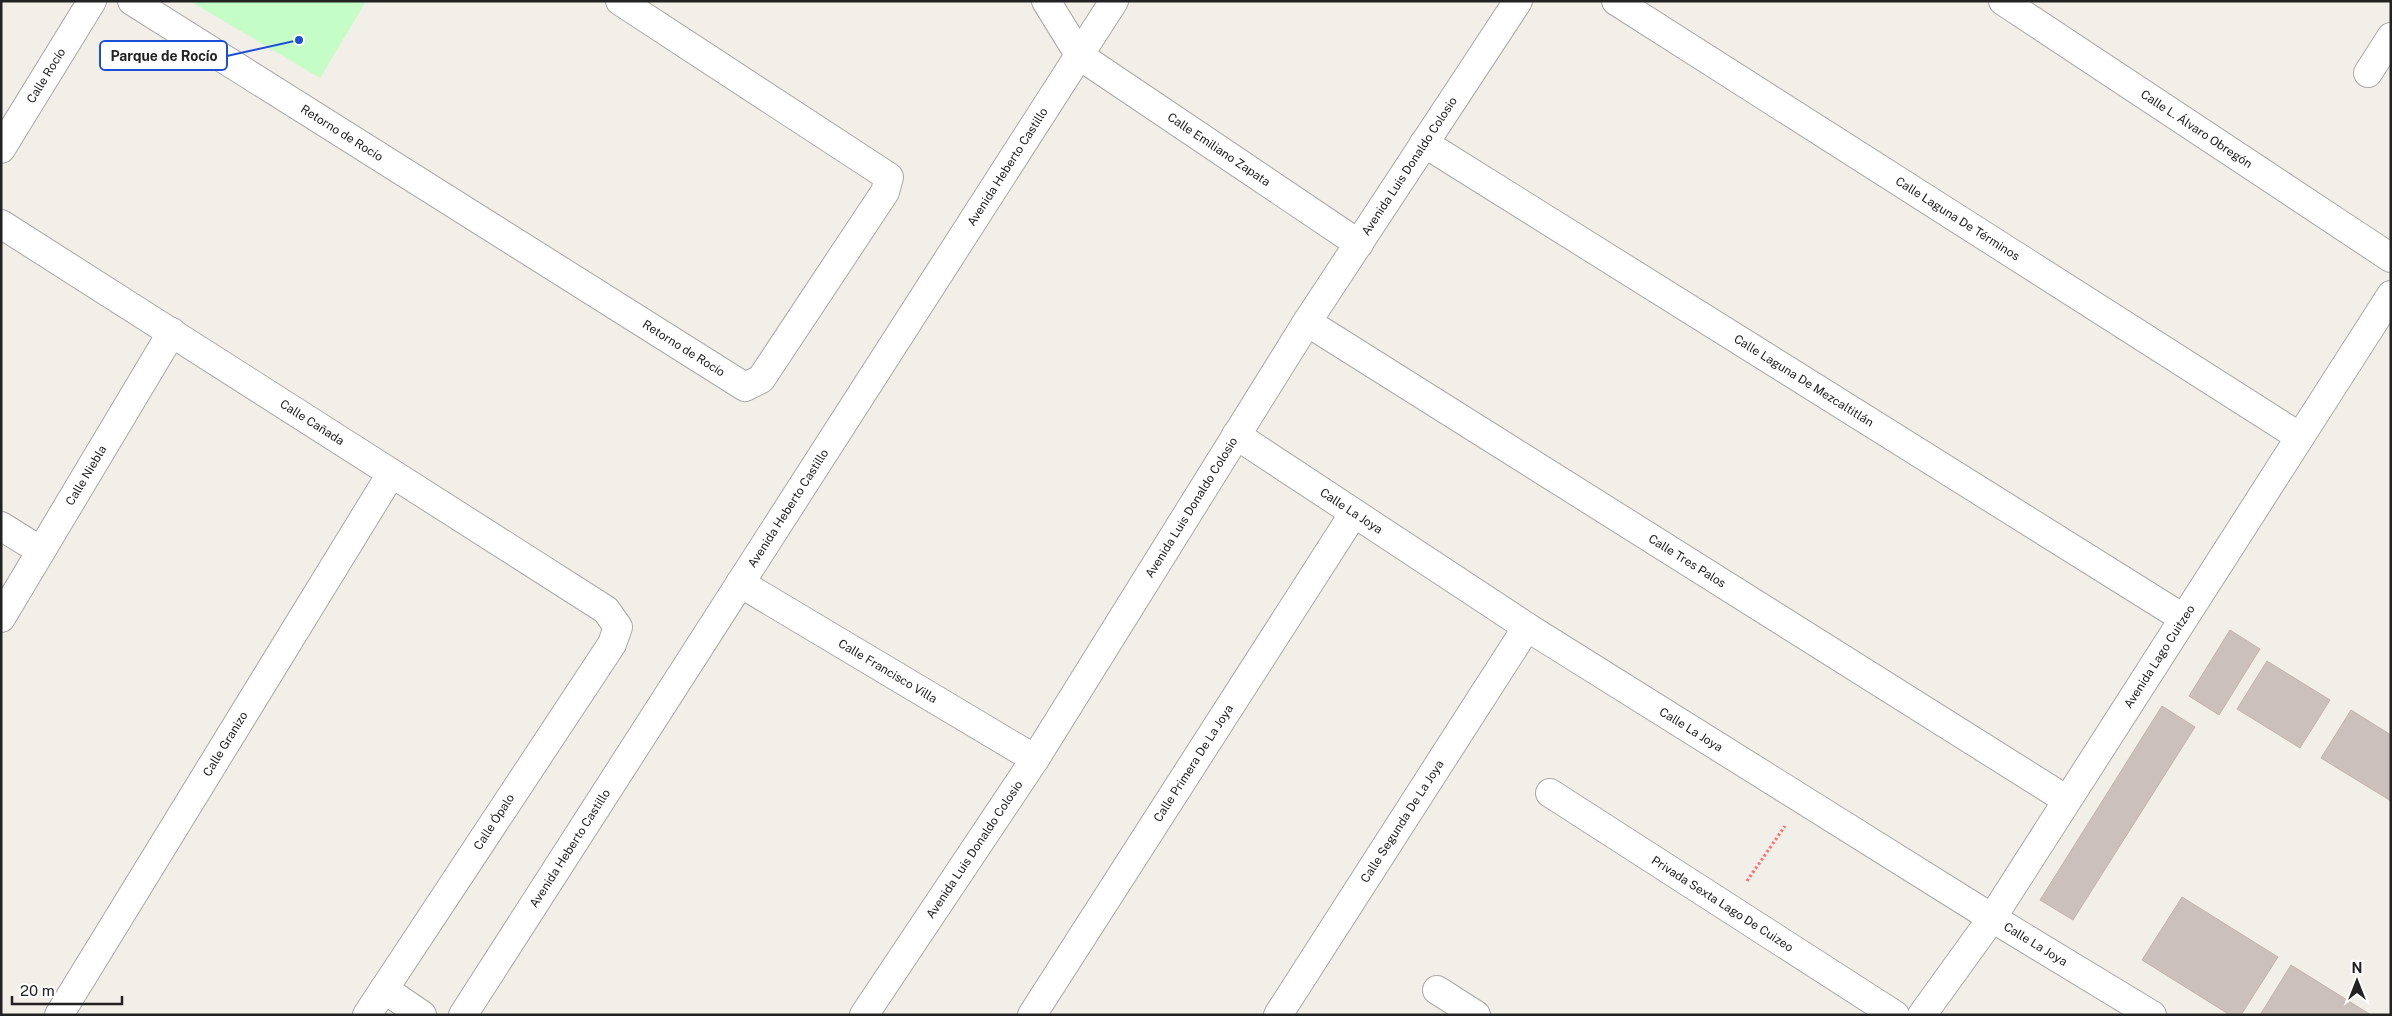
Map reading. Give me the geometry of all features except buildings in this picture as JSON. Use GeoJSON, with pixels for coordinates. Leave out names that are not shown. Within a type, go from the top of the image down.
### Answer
{"type":"FeatureCollection","features":[{"type":"Feature","properties":{"kind":"street","name":"Calle Rocío"},"geometry":{"type":"LineString","coordinates":[[1,149],[92,1]]}},
{"type":"Feature","properties":{"kind":"street","name":"Retorno de Rocío"},"geometry":{"type":"LineString","coordinates":[[132,1],[745,387],[761,378],[885,192],[889,177],[620,1]]}},
{"type":"Feature","properties":{"kind":"street"},"geometry":{"type":"LineString","coordinates":[[1046,1],[1080,56]]}},
{"type":"Feature","properties":{"kind":"street","name":"Avenida Heberto Castillo"},"geometry":{"type":"LineString","coordinates":[[463,1015],[1114,1]]}},
{"type":"Feature","properties":{"kind":"street","name":"Avenida Luis Donaldo Colosio"},"geometry":{"type":"LineString","coordinates":[[864,1015],[1035,759],[1307,322],[1518,1]]}},
{"type":"Feature","properties":{"kind":"street","name":"Calle Laguna De Términos"},"geometry":{"type":"LineString","coordinates":[[1616,1],[2300,437]]}},
{"type":"Feature","properties":{"kind":"street","name":"Calle L. Álvaro Obregón"},"geometry":{"type":"LineString","coordinates":[[2003,1],[2391,258]]}},
{"type":"Feature","properties":{"kind":"street"},"geometry":{"type":"LineString","coordinates":[[2368,73],[2391,37]]}},
{"type":"Feature","properties":{"kind":"street","name":"Calle Emiliano Zapata"},"geometry":{"type":"LineString","coordinates":[[1080,56],[1359,244]]}},
{"type":"Feature","properties":{"kind":"street","name":"Calle Laguna De Mezcaltitlán"},"geometry":{"type":"LineString","coordinates":[[1424,143],[2183,618]]}},
{"type":"Feature","properties":{"kind":"street","name":"Calle Cañada"},"geometry":{"type":"LineString","coordinates":[[1,224],[606,610],[618,627]]}},
{"type":"Feature","properties":{"kind":"street","name":"Avenida Lago Cuitzeo"},"geometry":{"type":"LineString","coordinates":[[1922,1015],[1992,918],[2391,295]]}},
{"type":"Feature","properties":{"kind":"street","name":"Calle Tres Palos"},"geometry":{"type":"LineString","coordinates":[[1307,322],[2067,800]]}},
{"type":"Feature","properties":{"kind":"street","name":"Calle Niebla"},"geometry":{"type":"LineString","coordinates":[[1,618],[172,332]]}},
{"type":"Feature","properties":{"kind":"street","name":"Calle La Joya"},"geometry":{"type":"LineString","coordinates":[[1236,435],[1527,627],[1992,918],[2152,1015]]}},
{"type":"Feature","properties":{"kind":"street","name":"Calle Granizo"},"geometry":{"type":"LineString","coordinates":[[58,1015],[391,474]]}},
{"type":"Feature","properties":{"kind":"street","name":"Calle Primera De La Joya"},"geometry":{"type":"LineString","coordinates":[[1032,1015],[1354,513]]}},
{"type":"Feature","properties":{"kind":"street"},"geometry":{"type":"LineString","coordinates":[[1,526],[41,552]]}},
{"type":"Feature","properties":{"kind":"street","name":"Calle Francisco Villa"},"geometry":{"type":"LineString","coordinates":[[740,583],[1035,759]]}},
{"type":"Feature","properties":{"kind":"street","name":"Calle Ópalo"},"geometry":{"type":"LineString","coordinates":[[367,1015],[612,644],[618,627]]}},
{"type":"Feature","properties":{"kind":"street","name":"Calle Segunda De La Joya"},"geometry":{"type":"LineString","coordinates":[[1278,1015],[1527,627]]}},
{"type":"Feature","properties":{"kind":"street","name":"Privada Sexta Lago De Cuizeo"},"geometry":{"type":"LineString","coordinates":[[1550,793],[1895,1015]]}},
{"type":"Feature","properties":{"kind":"street"},"geometry":{"type":"LineString","coordinates":[[384,989],[422,1015]]}},
{"type":"Feature","properties":{"kind":"street"},"geometry":{"type":"LineString","coordinates":[[1438,990],[1476,1015]]}},
{"type":"Feature","properties":{"kind":"path"},"geometry":{"type":"LineString","coordinates":[[1728,908],[1803,799]]}},
{"type":"Feature","properties":{"kind":"green space"},"geometry":{"type":"Polygon","coordinates":[[[190,1],[366,1],[320,78],[190,1]]]}},
{"type":"Feature","properties":{"kind":"place","name":"Parque de Rocío"},"geometry":{"type":"Point","coordinates":[299,40]}}]}
